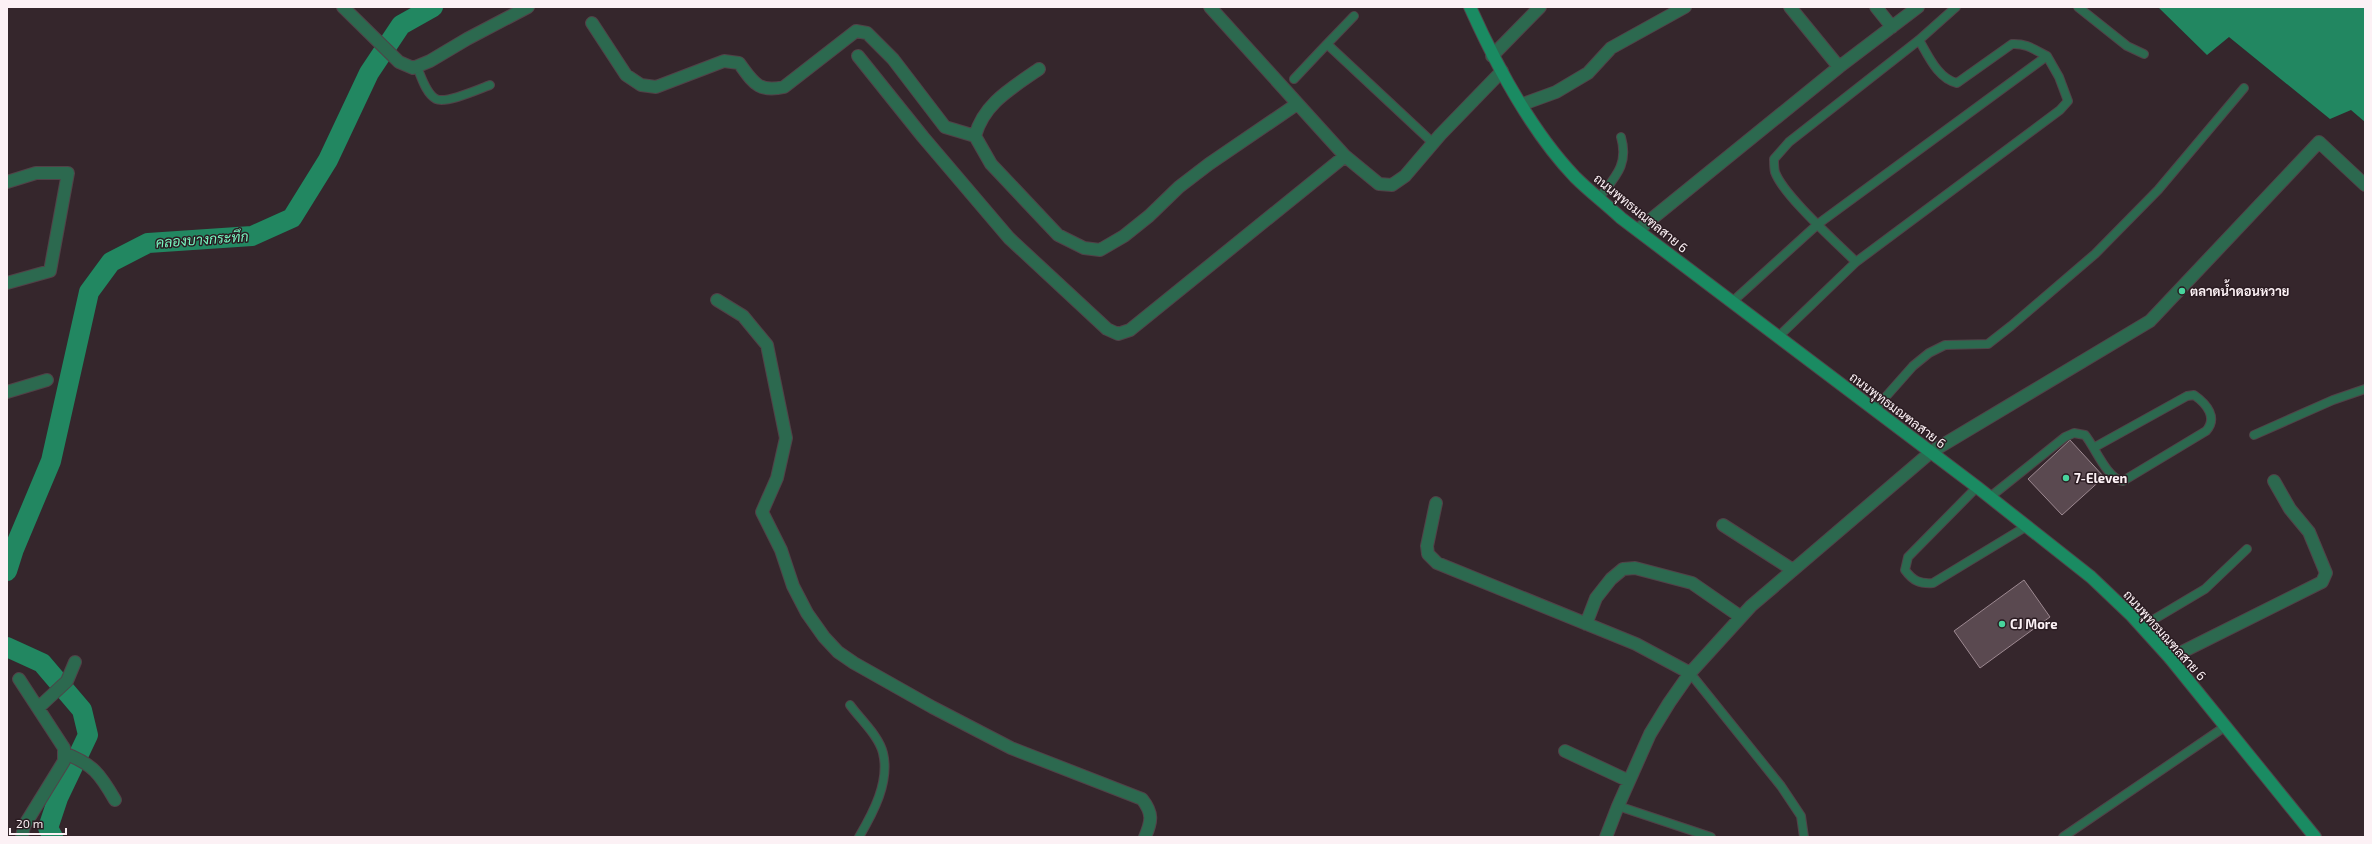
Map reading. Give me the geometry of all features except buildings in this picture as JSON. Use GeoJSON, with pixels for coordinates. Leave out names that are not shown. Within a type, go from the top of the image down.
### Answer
{"type":"FeatureCollection","features":[{"type":"Feature","properties":{"kind":"main road","name":"ถนนพุทธมณฑลสาย 6"},"geometry":{"type":"LineString","coordinates":[[1470,7],[1492,56],[1542,136],[1565,164],[1599,198],[1732,302],[1990,497],[2091,577],[2132,616],[2170,658],[2315,837]]}},
{"type":"Feature","properties":{"kind":"street"},"geometry":{"type":"LineString","coordinates":[[343,7],[399,62],[413,68],[528,7]]}},
{"type":"Feature","properties":{"kind":"street"},"geometry":{"type":"LineString","coordinates":[[1210,7],[1296,104],[1345,156],[1378,184],[1392,185],[1405,176],[1432,143],[1502,71]]}},
{"type":"Feature","properties":{"kind":"street"},"geometry":{"type":"LineString","coordinates":[[1492,56],[1540,7]]}},
{"type":"Feature","properties":{"kind":"street"},"geometry":{"type":"LineString","coordinates":[[1523,104],[1556,92],[1588,73],[1611,48],[1685,7]]}},
{"type":"Feature","properties":{"kind":"street"},"geometry":{"type":"LineString","coordinates":[[1790,7],[1839,67]]}},
{"type":"Feature","properties":{"kind":"street"},"geometry":{"type":"LineString","coordinates":[[1876,7],[1892,27]]}},
{"type":"Feature","properties":{"kind":"street"},"geometry":{"type":"LineString","coordinates":[[1638,230],[1839,67],[1918,7]]}},
{"type":"Feature","properties":{"kind":"street"},"geometry":{"type":"LineString","coordinates":[[592,23],[626,75],[641,85],[656,87],[724,61],[739,63],[754,83],[769,90],[784,87],[856,31],[867,33],[893,59],[945,127],[975,136],[991,164],[1058,235],[1084,248],[1100,250],[1124,236],[1149,216],[1178,187],[1296,104]]}},
{"type":"Feature","properties":{"kind":"street"},"geometry":{"type":"LineString","coordinates":[[858,56],[923,137],[1009,238],[1107,329],[1118,334],[1130,330],[1345,156]]}},
{"type":"Feature","properties":{"kind":"street"},"geometry":{"type":"LineString","coordinates":[[975,136],[982,117],[996,100],[1039,69]]}},
{"type":"Feature","properties":{"kind":"street"},"geometry":{"type":"LineString","coordinates":[[1606,837],[1650,734],[1690,673],[1741,617],[1931,452],[2150,320],[2318,142],[2365,185]]}},
{"type":"Feature","properties":{"kind":"street"},"geometry":{"type":"LineString","coordinates":[[7,182],[36,173],[68,172],[50,271],[7,283]]}},
{"type":"Feature","properties":{"kind":"street"},"geometry":{"type":"LineString","coordinates":[[718,300],[743,316],[767,345],[786,438],[777,478],[762,512],[781,550],[793,586],[807,613],[824,637],[854,663],[932,707],[1011,748],[1142,799],[1152,817],[1144,837]]}},
{"type":"Feature","properties":{"kind":"street"},"geometry":{"type":"LineString","coordinates":[[7,392],[47,380]]}},
{"type":"Feature","properties":{"kind":"street"},"geometry":{"type":"LineString","coordinates":[[2170,658],[2322,582],[2326,573],[2309,532],[2290,509],[2274,481]]}},
{"type":"Feature","properties":{"kind":"street"},"geometry":{"type":"LineString","coordinates":[[1436,503],[1427,546],[1428,554],[1437,563],[1636,644],[1690,673]]}},
{"type":"Feature","properties":{"kind":"street"},"geometry":{"type":"LineString","coordinates":[[1723,525],[1794,570]]}},
{"type":"Feature","properties":{"kind":"street"},"geometry":{"type":"LineString","coordinates":[[1586,624],[1596,598],[1611,579],[1623,569],[1635,568],[1692,583],[1741,617]]}},
{"type":"Feature","properties":{"kind":"street"},"geometry":{"type":"LineString","coordinates":[[38,708],[48,701],[67,681],[75,662]]}},
{"type":"Feature","properties":{"kind":"street"},"geometry":{"type":"LineString","coordinates":[[19,679],[64,748],[102,778],[115,800]]}},
{"type":"Feature","properties":{"kind":"street"},"geometry":{"type":"LineString","coordinates":[[1565,751],[1629,781]]}},
{"type":"Feature","properties":{"kind":"street"},"geometry":{"type":"LineString","coordinates":[[22,837],[24,826],[64,761],[75,757]]}},
{"type":"Feature","properties":{"kind":"lane"},"geometry":{"type":"LineString","coordinates":[[1856,262],[1818,224],[1785,187],[1775,172],[1774,159],[1789,142],[1919,40],[1956,7]]}},
{"type":"Feature","properties":{"kind":"lane"},"geometry":{"type":"LineString","coordinates":[[2078,7],[2121,42],[2144,54]]}},
{"type":"Feature","properties":{"kind":"lane"},"geometry":{"type":"LineString","coordinates":[[1294,79],[1354,16]]}},
{"type":"Feature","properties":{"kind":"lane"},"geometry":{"type":"LineString","coordinates":[[1778,337],[1856,262],[2060,110],[2068,101],[2066,91],[2046,56],[2030,47],[2020,43],[2012,44],[1957,83],[1951,82],[1941,75],[1919,40]]}},
{"type":"Feature","properties":{"kind":"lane"},"geometry":{"type":"LineString","coordinates":[[1327,44],[1432,143]]}},
{"type":"Feature","properties":{"kind":"lane"},"geometry":{"type":"LineString","coordinates":[[1732,302],[1818,224],[2046,56]]}},
{"type":"Feature","properties":{"kind":"lane"},"geometry":{"type":"LineString","coordinates":[[417,67],[426,88],[435,99],[443,101],[490,85]]}},
{"type":"Feature","properties":{"kind":"lane"},"geometry":{"type":"LineString","coordinates":[[1874,410],[1913,366],[1929,353],[1945,345],[1988,344],[2090,259],[2139,211],[2244,88]]}},
{"type":"Feature","properties":{"kind":"lane"},"geometry":{"type":"LineString","coordinates":[[1599,198],[1618,174],[1625,151],[1621,137]]}},
{"type":"Feature","properties":{"kind":"lane"},"geometry":{"type":"LineString","coordinates":[[2254,435],[2333,400],[2365,389]]}},
{"type":"Feature","properties":{"kind":"lane"},"geometry":{"type":"LineString","coordinates":[[1990,497],[2064,437],[2074,432],[2085,435],[2095,448],[2108,472],[2117,480],[2123,481],[2206,431],[2212,425],[2212,417],[2199,398],[2194,395],[2186,396],[2095,448]]}},
{"type":"Feature","properties":{"kind":"lane"},"geometry":{"type":"LineString","coordinates":[[1977,487],[1908,557],[1905,562],[1905,570],[1912,579],[1924,584],[1933,583],[2027,526]]}},
{"type":"Feature","properties":{"kind":"lane"},"geometry":{"type":"LineString","coordinates":[[2141,627],[2205,589],[2247,549]]}},
{"type":"Feature","properties":{"kind":"lane"},"geometry":{"type":"LineString","coordinates":[[1690,673],[1782,786],[1800,816],[1804,837]]}},
{"type":"Feature","properties":{"kind":"lane"},"geometry":{"type":"LineString","coordinates":[[850,705],[877,741],[883,752],[884,769],[881,792],[859,837]]}},
{"type":"Feature","properties":{"kind":"lane"},"geometry":{"type":"LineString","coordinates":[[2064,837],[2226,726]]}},
{"type":"Feature","properties":{"kind":"lane"},"geometry":{"type":"LineString","coordinates":[[1618,806],[1711,837]]}},
{"type":"Feature","properties":{"kind":"shaded area"},"geometry":{"type":"Polygon","coordinates":[[[2158,7],[2365,7],[2365,122],[2351,110],[2330,119],[2229,37],[2207,55],[2158,7]]]}},
{"type":"Feature","properties":{"kind":"waterway","name":"คลองบางกระทึก"},"geometry":{"type":"LineString","coordinates":[[7,571],[14,549],[51,461],[89,292],[111,262],[148,243],[252,236],[292,218],[328,160],[369,73],[401,25],[433,7]]}},
{"type":"Feature","properties":{"kind":"waterway"},"geometry":{"type":"LineString","coordinates":[[7,647],[42,663],[82,710],[88,735],[58,798],[48,828],[53,837]]}},
{"type":"Feature","properties":{"kind":"place","name":"ตลาดน้ำดอนหวาย"},"geometry":{"type":"Point","coordinates":[2182,291]}},
{"type":"Feature","properties":{"kind":"place","name":"7-Eleven"},"geometry":{"type":"Point","coordinates":[2066,478]}},
{"type":"Feature","properties":{"kind":"place","name":"CJ More"},"geometry":{"type":"Point","coordinates":[2002,624]}}]}
